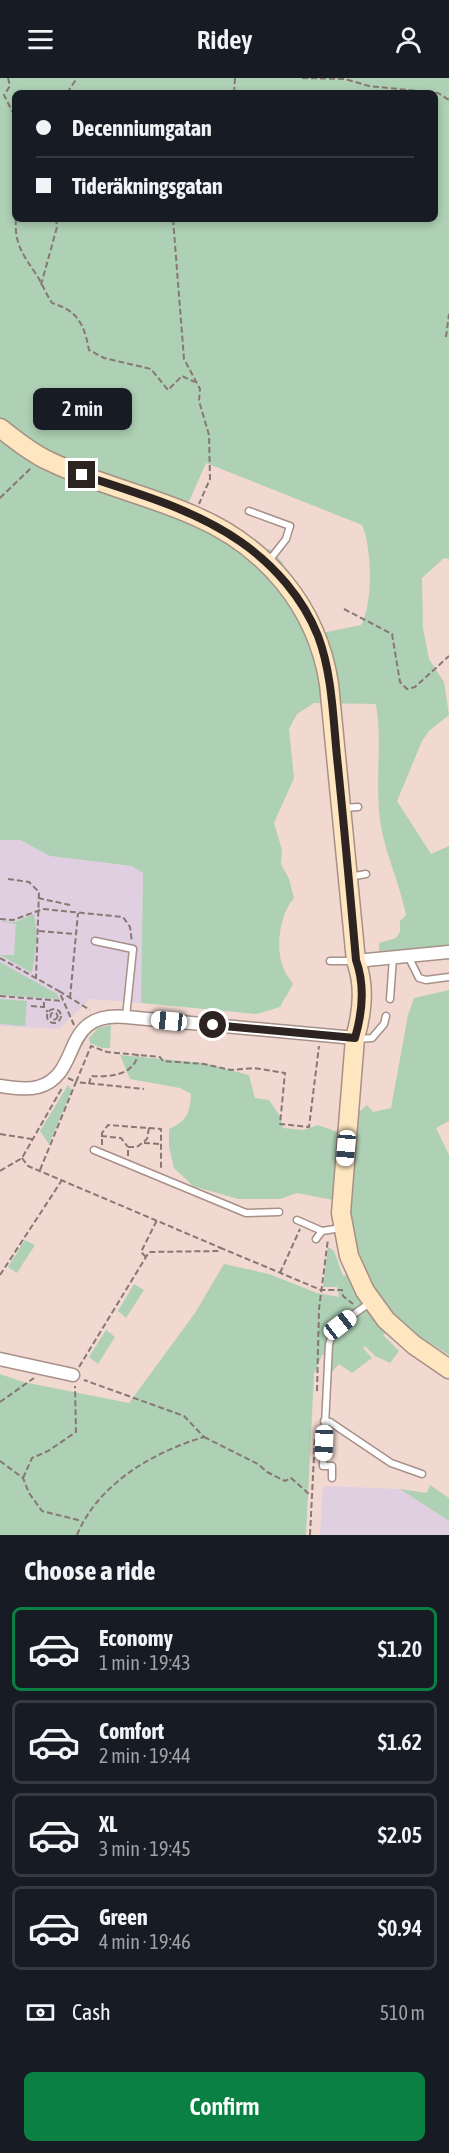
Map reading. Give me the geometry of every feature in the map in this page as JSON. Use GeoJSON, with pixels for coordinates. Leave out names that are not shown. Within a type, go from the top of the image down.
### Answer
{"type":"FeatureCollection","features":[{"type":"Feature","properties":{"kind":"street"},"geometry":{"type":"LineString","coordinates":[[0,428],[48,461],[192,515],[241,542],[266,563],[304,608],[323,652],[350,807],[358,876],[356,960],[361,973],[361,1008],[355,1038],[342,1193],[325,1233],[351,1263],[366,1306],[399,1334],[449,1369]]}},
{"type":"Feature","properties":{"kind":"street"},"geometry":{"type":"LineString","coordinates":[[356,960],[449,952]]}},
{"type":"Feature","properties":{"kind":"street"},"geometry":{"type":"LineString","coordinates":[[0,1086],[36,1088],[64,1075],[79,1033],[99,1018],[126,1017],[355,1038]]}},
{"type":"Feature","properties":{"kind":"street"},"geometry":{"type":"LineString","coordinates":[[0,1359],[73,1376]]}},
{"type":"Feature","properties":{"kind":"lane"},"geometry":{"type":"LineString","coordinates":[[249,511],[290,526],[286,539],[266,563]]}},
{"type":"Feature","properties":{"kind":"lane"},"geometry":{"type":"LineString","coordinates":[[95,941],[133,949],[126,1017]]}},
{"type":"Feature","properties":{"kind":"lane"},"geometry":{"type":"LineString","coordinates":[[408,956],[419,978],[426,980],[449,976]]}},
{"type":"Feature","properties":{"kind":"lane"},"geometry":{"type":"LineString","coordinates":[[390,999],[393,958]]}},
{"type":"Feature","properties":{"kind":"lane"},"geometry":{"type":"LineString","coordinates":[[330,961],[356,960]]}},
{"type":"Feature","properties":{"kind":"lane"},"geometry":{"type":"LineString","coordinates":[[355,1038],[372,1038],[384,1024],[386,1016]]}},
{"type":"Feature","properties":{"kind":"lane"},"geometry":{"type":"LineString","coordinates":[[94,1150],[246,1213],[279,1212]]}},
{"type":"Feature","properties":{"kind":"lane"},"geometry":{"type":"LineString","coordinates":[[297,1221],[325,1233]]}},
{"type":"Feature","properties":{"kind":"lane"},"geometry":{"type":"LineString","coordinates":[[332,1478],[332,1466],[323,1466],[330,1339],[340,1325],[366,1306]]}},
{"type":"Feature","properties":{"kind":"lane"},"geometry":{"type":"LineString","coordinates":[[324,1421],[330,1422],[391,1463],[422,1474]]}},
{"type":"Feature","properties":{"kind":"path"},"geometry":{"type":"LineString","coordinates":[[8,78],[10,86],[4,95],[12,111]]}},
{"type":"Feature","properties":{"kind":"path"},"geometry":{"type":"LineString","coordinates":[[302,78],[345,79],[369,86],[408,90]]}},
{"type":"Feature","properties":{"kind":"path"},"geometry":{"type":"LineString","coordinates":[[16,222],[15,232],[21,255],[52,303],[70,309],[85,330],[89,350],[104,358],[151,369],[168,390],[182,376],[195,382]]}},
{"type":"Feature","properties":{"kind":"path"},"geometry":{"type":"LineString","coordinates":[[41,285],[56,222]]}},
{"type":"Feature","properties":{"kind":"path"},"geometry":{"type":"LineString","coordinates":[[173,222],[184,359],[200,389],[199,401],[209,435],[210,479],[192,515]]}},
{"type":"Feature","properties":{"kind":"path"},"geometry":{"type":"LineString","coordinates":[[446,337],[449,314]]}},
{"type":"Feature","properties":{"kind":"path"},"geometry":{"type":"LineString","coordinates":[[0,498],[25,476],[34,463]]}},
{"type":"Feature","properties":{"kind":"path"},"geometry":{"type":"LineString","coordinates":[[344,609],[392,634],[400,682],[407,689],[415,687],[449,656]]}},
{"type":"Feature","properties":{"kind":"path"},"geometry":{"type":"LineString","coordinates":[[8,879],[29,882],[39,892],[36,978]]}},
{"type":"Feature","properties":{"kind":"path"},"geometry":{"type":"LineString","coordinates":[[38,898],[70,905]]}},
{"type":"Feature","properties":{"kind":"path"},"geometry":{"type":"LineString","coordinates":[[69,912],[71,900]]}},
{"type":"Feature","properties":{"kind":"path"},"geometry":{"type":"LineString","coordinates":[[0,919],[13,920],[37,910],[123,917],[130,927],[133,949]]}},
{"type":"Feature","properties":{"kind":"path"},"geometry":{"type":"LineString","coordinates":[[70,998],[78,913]]}},
{"type":"Feature","properties":{"kind":"path"},"geometry":{"type":"LineString","coordinates":[[39,931],[76,934]]}},
{"type":"Feature","properties":{"kind":"path"},"geometry":{"type":"LineString","coordinates":[[0,958],[60,991],[99,1018]]}},
{"type":"Feature","properties":{"kind":"path"},"geometry":{"type":"LineString","coordinates":[[60,991],[79,1033]]}},
{"type":"Feature","properties":{"kind":"path"},"geometry":{"type":"LineString","coordinates":[[0,996],[63,1001]]}},
{"type":"Feature","properties":{"kind":"path"},"geometry":{"type":"LineString","coordinates":[[43,1015],[44,1000]]}},
{"type":"Feature","properties":{"kind":"path"},"geometry":{"type":"LineString","coordinates":[[31,1006],[44,1008],[53,1020],[59,1016]]}},
{"type":"Feature","properties":{"kind":"path"},"geometry":{"type":"LineString","coordinates":[[49,1012],[56,1009],[59,1016]]}},
{"type":"Feature","properties":{"kind":"path"},"geometry":{"type":"LineString","coordinates":[[49,1012],[47,1019],[55,1023]]}},
{"type":"Feature","properties":{"kind":"path"},"geometry":{"type":"LineString","coordinates":[[56,1029],[55,1023],[59,1016]]}},
{"type":"Feature","properties":{"kind":"path"},"geometry":{"type":"LineString","coordinates":[[39,1170],[91,1046],[106,1052],[160,1057],[163,1061],[204,1064],[231,1070],[254,1068],[285,1073],[280,1124],[309,1127],[320,1035]]}},
{"type":"Feature","properties":{"kind":"path"},"geometry":{"type":"LineString","coordinates":[[89,1084],[91,1076],[114,1076],[133,1066],[138,1054]]}},
{"type":"Feature","properties":{"kind":"path"},"geometry":{"type":"LineString","coordinates":[[0,1171],[22,1158],[64,1075],[76,1082],[144,1089]]}},
{"type":"Feature","properties":{"kind":"path"},"geometry":{"type":"LineString","coordinates":[[104,1154],[101,1136],[108,1125],[161,1129],[162,1179]]}},
{"type":"Feature","properties":{"kind":"path"},"geometry":{"type":"LineString","coordinates":[[144,1143],[149,1128]]}},
{"type":"Feature","properties":{"kind":"path"},"geometry":{"type":"LineString","coordinates":[[0,1134],[32,1139]]}},
{"type":"Feature","properties":{"kind":"path"},"geometry":{"type":"LineString","coordinates":[[101,1136],[121,1138],[128,1148],[128,1164]]}},
{"type":"Feature","properties":{"kind":"path"},"geometry":{"type":"LineString","coordinates":[[128,1148],[144,1143],[161,1144]]}},
{"type":"Feature","properties":{"kind":"path"},"geometry":{"type":"LineString","coordinates":[[22,1158],[28,1166],[321,1290],[342,1290],[343,1296],[366,1306]]}},
{"type":"Feature","properties":{"kind":"path"},"geometry":{"type":"LineString","coordinates":[[0,1275],[62,1180]]}},
{"type":"Feature","properties":{"kind":"path"},"geometry":{"type":"LineString","coordinates":[[146,1257],[141,1252],[157,1220]]}},
{"type":"Feature","properties":{"kind":"path"},"geometry":{"type":"LineString","coordinates":[[280,1273],[300,1228],[325,1233],[328,1242],[321,1290],[317,1393]]}},
{"type":"Feature","properties":{"kind":"path"},"geometry":{"type":"LineString","coordinates":[[23,1478],[32,1458],[48,1451],[76,1432],[77,1405],[73,1376],[149,1252],[219,1251],[221,1248]]}},
{"type":"Feature","properties":{"kind":"path"},"geometry":{"type":"LineString","coordinates":[[0,1402],[46,1369]]}},
{"type":"Feature","properties":{"kind":"path"},"geometry":{"type":"LineString","coordinates":[[73,1376],[184,1416],[204,1437],[258,1464],[267,1472],[285,1481],[291,1478],[311,1496]]}},
{"type":"Feature","properties":{"kind":"path"},"geometry":{"type":"LineString","coordinates":[[310,1535],[315,1433]]}},
{"type":"Feature","properties":{"kind":"path"},"geometry":{"type":"LineString","coordinates":[[77,1535],[90,1509],[130,1471],[171,1447],[204,1437]]}},
{"type":"Feature","properties":{"kind":"path"},"geometry":{"type":"LineString","coordinates":[[0,1461],[23,1478],[42,1511],[82,1521]]}},
{"type":"Feature","properties":{"kind":"shaded area"},"geometry":{"type":"Polygon","coordinates":[[[0,840],[20,840],[50,856],[132,866],[143,873],[141,1003],[90,999],[59,1029],[0,1026],[0,840]]]}},
{"type":"Feature","properties":{"kind":"shaded area"},"geometry":{"type":"Polygon","coordinates":[[[323,1486],[400,1489],[449,1521],[449,1535],[320,1535],[323,1486]]]}},
{"type":"Feature","properties":{"kind":"green space"},"geometry":{"type":"Polygon","coordinates":[[[0,78],[449,78],[449,559],[444,558],[422,578],[423,628],[429,659],[444,682],[449,715],[429,731],[422,741],[397,801],[431,854],[449,846],[449,944],[445,947],[379,951],[379,943],[396,938],[400,932],[400,921],[406,915],[387,851],[379,811],[379,731],[376,704],[314,703],[297,714],[289,729],[294,778],[274,823],[282,850],[281,864],[289,879],[294,898],[285,912],[279,941],[283,967],[293,984],[280,1007],[257,1014],[141,1003],[143,873],[132,866],[50,856],[20,840],[0,840],[0,78]],[[206,463],[187,506],[265,550],[270,549],[283,563],[283,570],[314,609],[322,633],[361,625],[365,616],[370,576],[368,547],[362,525],[206,463]]]}},
{"type":"Feature","properties":{"kind":"green space"},"geometry":{"type":"Polygon","coordinates":[[[34,914],[37,937],[32,973],[0,955],[14,955],[16,924],[0,921],[15,922],[34,914]]]}},
{"type":"Feature","properties":{"kind":"green space"},"geometry":{"type":"Polygon","coordinates":[[[0,962],[57,994],[59,999],[0,995],[0,962]]]}},
{"type":"Feature","properties":{"kind":"green space"},"geometry":{"type":"Polygon","coordinates":[[[449,990],[449,1121],[436,1128],[449,1155],[449,1355],[400,1324],[383,1335],[399,1351],[390,1363],[375,1356],[365,1346],[363,1348],[372,1358],[352,1373],[339,1364],[331,1373],[331,1355],[322,1355],[314,1374],[306,1535],[0,1535],[0,1374],[23,1382],[129,1403],[195,1313],[224,1264],[269,1274],[317,1293],[339,1297],[337,1287],[323,1287],[328,1247],[334,1251],[343,1276],[362,1269],[350,1227],[348,1203],[297,1193],[280,1199],[238,1199],[193,1186],[174,1168],[169,1146],[169,1129],[180,1123],[186,1116],[191,1094],[180,1088],[130,1079],[120,1055],[203,1063],[249,1075],[255,1098],[269,1100],[280,1116],[283,1128],[303,1130],[318,1125],[352,1137],[357,1114],[367,1105],[373,1112],[391,1108],[408,1015],[414,998],[449,990]]]}},
{"type":"Feature","properties":{"kind":"green space"},"geometry":{"type":"Polygon","coordinates":[[[0,999],[27,1001],[25,1026],[0,1024],[0,999]]]}},
{"type":"Feature","properties":{"kind":"green space"},"geometry":{"type":"Polygon","coordinates":[[[111,1025],[110,1048],[102,1048],[90,1043],[89,1038],[98,1028],[111,1025]]]}},
{"type":"Feature","properties":{"kind":"green space"},"geometry":{"type":"Polygon","coordinates":[[[68,1085],[72,1090],[49,1144],[40,1131],[68,1085]]]}},
{"type":"Feature","properties":{"kind":"green space"},"geometry":{"type":"Polygon","coordinates":[[[25,1240],[35,1245],[17,1273],[8,1267],[25,1240]]]}},
{"type":"Feature","properties":{"kind":"green space"},"geometry":{"type":"Polygon","coordinates":[[[134,1284],[144,1290],[126,1318],[118,1311],[134,1284]]]}},
{"type":"Feature","properties":{"kind":"green space"},"geometry":{"type":"Polygon","coordinates":[[[106,1330],[115,1337],[98,1364],[89,1357],[106,1330]]]}},
{"type":"Feature","properties":{"kind":"green space"},"geometry":{"type":"Polygon","coordinates":[[[430,1485],[449,1498],[449,1521],[400,1489],[427,1493],[430,1485]]]}},
{"type":"Feature","properties":{"kind":"route"},"geometry":{"type":"LineString","coordinates":[[82,475],[192,515],[216,526],[241,542],[266,563],[291,590],[304,608],[323,652],[336,738],[356,960],[361,973],[360,1023],[355,1038],[213,1025]]}}]}
